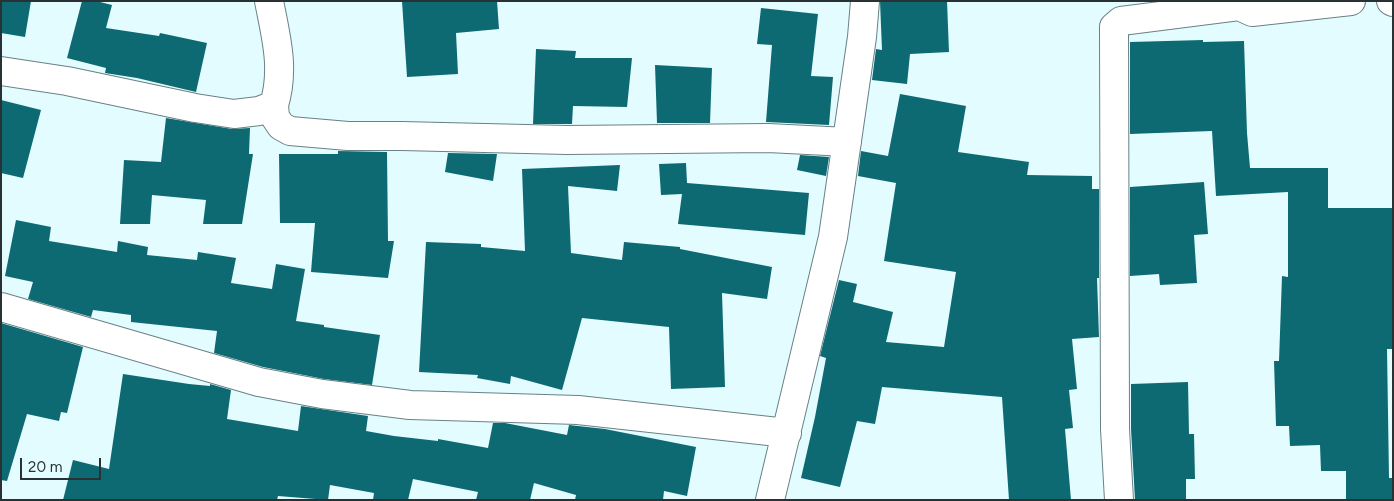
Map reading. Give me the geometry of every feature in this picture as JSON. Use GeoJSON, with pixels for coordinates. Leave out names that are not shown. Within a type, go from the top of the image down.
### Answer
{"type":"FeatureCollection","features":[{"type":"Feature","properties":{"kind":"street"},"geometry":{"type":"LineString","coordinates":[[269,1],[280,70],[279,88],[274,105],[275,117],[281,126],[290,131],[348,136],[567,140],[768,138],[847,142]]}},
{"type":"Feature","properties":{"kind":"street"},"geometry":{"type":"LineString","coordinates":[[770,500],[834,236],[862,37],[865,1]]}},
{"type":"Feature","properties":{"kind":"street"},"geometry":{"type":"LineString","coordinates":[[1119,500],[1115,419],[1114,27],[1121,21],[1238,4],[1252,12],[1351,1]]}},
{"type":"Feature","properties":{"kind":"street"},"geometry":{"type":"LineString","coordinates":[[1,71],[67,80],[186,106],[234,114],[259,111],[274,105]]}},
{"type":"Feature","properties":{"kind":"street"},"geometry":{"type":"LineString","coordinates":[[1,307],[258,382],[322,394],[410,405],[578,410],[787,433]]}},
{"type":"Feature","properties":{"kind":"building"},"geometry":{"type":"Polygon","coordinates":[[[1,1],[31,1],[25,37],[1,33],[1,1]]]}},
{"type":"Feature","properties":{"kind":"building"},"geometry":{"type":"Polygon","coordinates":[[[82,1],[96,1],[112,5],[106,28],[159,36],[160,33],[207,43],[196,92],[137,78],[105,73],[106,68],[67,58],[82,1]]]}},
{"type":"Feature","properties":{"kind":"building"},"geometry":{"type":"Polygon","coordinates":[[[402,1],[497,1],[499,29],[456,33],[458,74],[407,77],[402,1]]]}},
{"type":"Feature","properties":{"kind":"building"},"geometry":{"type":"Polygon","coordinates":[[[880,1],[947,1],[949,52],[910,54],[907,84],[872,80],[876,49],[882,50],[880,1]]]}},
{"type":"Feature","properties":{"kind":"building"},"geometry":{"type":"Polygon","coordinates":[[[761,8],[818,14],[811,76],[833,77],[829,125],[766,122],[772,45],[757,44],[761,8]]]}},
{"type":"Feature","properties":{"kind":"building"},"geometry":{"type":"Polygon","coordinates":[[[1203,40],[1203,42],[1244,41],[1250,168],[1328,168],[1328,208],[1393,208],[1393,349],[1387,349],[1389,478],[1393,478],[1393,500],[1346,500],[1346,471],[1321,471],[1320,445],[1290,446],[1289,426],[1276,426],[1274,361],[1279,361],[1282,276],[1288,277],[1288,192],[1216,196],[1212,131],[1130,134],[1130,42],[1203,40]]]}},
{"type":"Feature","properties":{"kind":"building"},"geometry":{"type":"Polygon","coordinates":[[[536,49],[576,51],[575,58],[632,58],[627,107],[573,106],[572,124],[533,124],[536,49]]]}},
{"type":"Feature","properties":{"kind":"building"},"geometry":{"type":"Polygon","coordinates":[[[655,65],[712,68],[710,123],[657,123],[655,65]]]}},
{"type":"Feature","properties":{"kind":"building"},"geometry":{"type":"Polygon","coordinates":[[[900,94],[966,106],[958,152],[1029,162],[1027,175],[1092,176],[1092,189],[1099,189],[1099,278],[1097,278],[1099,337],[1072,339],[1077,389],[1069,390],[1073,428],[1065,429],[1071,500],[1009,500],[1002,397],[882,387],[875,424],[857,421],[840,487],[801,478],[826,358],[820,356],[839,280],[857,284],[853,302],[893,312],[886,342],[944,347],[956,272],[884,261],[896,183],[858,176],[861,151],[888,156],[900,94]]]}},
{"type":"Feature","properties":{"kind":"building"},"geometry":{"type":"Polygon","coordinates":[[[1,100],[41,110],[23,178],[1,173],[1,100]]]}},
{"type":"Feature","properties":{"kind":"building"},"geometry":{"type":"Polygon","coordinates":[[[166,118],[232,129],[250,128],[249,154],[253,154],[242,224],[203,224],[206,200],[152,195],[150,224],[120,224],[124,160],[161,162],[166,118]]]}},
{"type":"Feature","properties":{"kind":"building"},"geometry":{"type":"Polygon","coordinates":[[[338,151],[387,152],[388,241],[394,241],[388,278],[311,272],[315,223],[280,223],[279,154],[338,154],[338,151]]]}},
{"type":"Feature","properties":{"kind":"building"},"geometry":{"type":"Polygon","coordinates":[[[448,153],[497,154],[493,181],[445,172],[448,153]]]}},
{"type":"Feature","properties":{"kind":"building"},"geometry":{"type":"Polygon","coordinates":[[[800,155],[829,157],[826,176],[797,170],[800,155]]]}},
{"type":"Feature","properties":{"kind":"building"},"geometry":{"type":"Polygon","coordinates":[[[686,163],[687,183],[809,193],[805,235],[678,224],[682,194],[661,195],[659,164],[686,163]]]}},
{"type":"Feature","properties":{"kind":"building"},"geometry":{"type":"Polygon","coordinates":[[[620,165],[617,191],[568,186],[571,253],[622,260],[624,242],[680,247],[680,249],[772,267],[767,299],[722,293],[725,387],[671,389],[669,327],[582,318],[562,390],[511,376],[510,384],[477,378],[478,375],[419,372],[426,242],[481,244],[481,247],[525,251],[522,169],[620,165]]]}},
{"type":"Feature","properties":{"kind":"building"},"geometry":{"type":"Polygon","coordinates":[[[1204,182],[1208,234],[1194,235],[1197,283],[1160,285],[1159,274],[1130,276],[1130,187],[1204,182]]]}},
{"type":"Feature","properties":{"kind":"building"},"geometry":{"type":"Polygon","coordinates":[[[16,220],[51,227],[49,241],[117,252],[118,241],[148,247],[147,255],[197,260],[198,252],[236,258],[231,283],[272,289],[276,264],[305,269],[296,321],[380,335],[372,385],[324,379],[263,367],[214,353],[217,331],[131,322],[131,315],[93,310],[91,317],[28,299],[33,282],[5,276],[16,220]]]}},
{"type":"Feature","properties":{"kind":"building"},"geometry":{"type":"Polygon","coordinates":[[[1,323],[83,347],[67,413],[61,412],[59,421],[27,414],[7,481],[1,480],[1,323]]]}},
{"type":"Feature","properties":{"kind":"building"},"geometry":{"type":"Polygon","coordinates":[[[123,374],[189,384],[210,386],[210,384],[231,390],[227,419],[298,431],[301,406],[368,416],[366,431],[438,441],[438,439],[488,448],[493,423],[505,423],[567,435],[569,425],[605,429],[696,447],[687,496],[664,491],[663,500],[575,500],[576,495],[534,483],[530,500],[476,500],[478,492],[413,479],[408,500],[373,500],[374,493],[330,485],[328,500],[278,496],[277,500],[63,500],[73,460],[109,469],[123,374]]]}},
{"type":"Feature","properties":{"kind":"building"},"geometry":{"type":"Polygon","coordinates":[[[1188,382],[1189,434],[1194,434],[1195,479],[1186,479],[1186,500],[1135,500],[1131,429],[1131,384],[1188,382]]]}}]}
